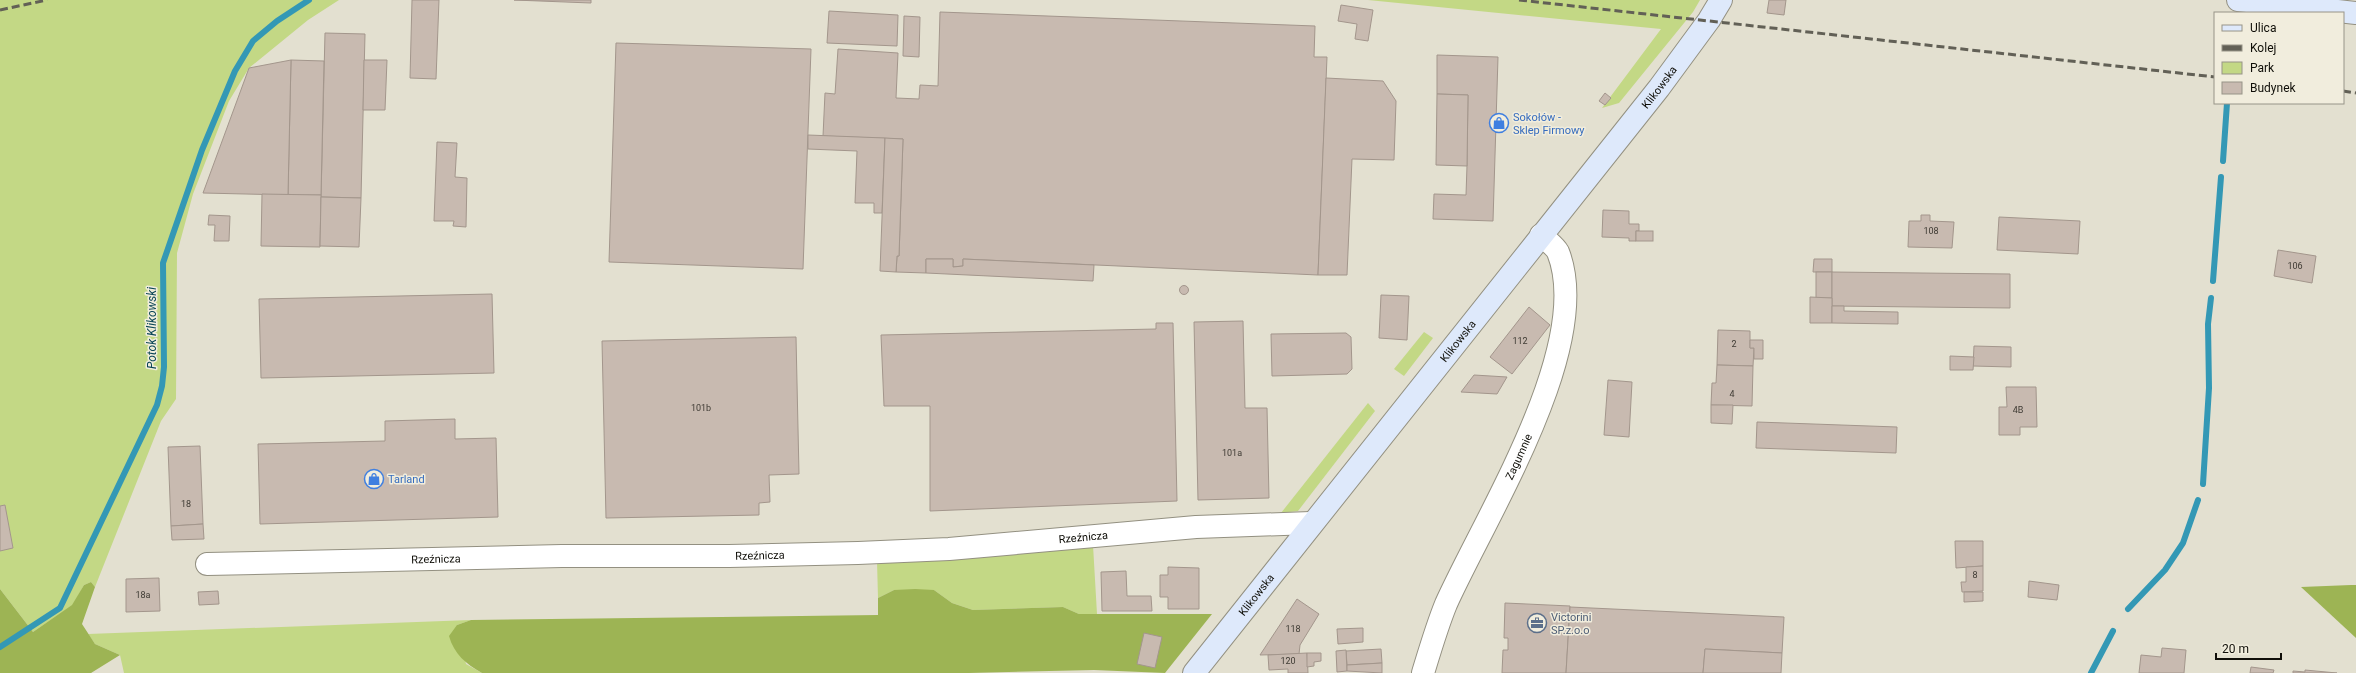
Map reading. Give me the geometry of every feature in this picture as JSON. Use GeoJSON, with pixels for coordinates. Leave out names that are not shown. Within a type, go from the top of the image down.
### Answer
{"type":"FeatureCollection","features":[{"type":"Feature","properties":{"kind":"street"},"geometry":{"type":"LineString","coordinates":[[2238,0],[2356,13]]}},
{"type":"Feature","properties":{"kind":"street"},"geometry":{"type":"LineString","coordinates":[[2282,0],[2308,8]]}},
{"type":"Feature","properties":{"kind":"street","name":"Klikowska"},"geometry":{"type":"LineString","coordinates":[[1194,673],[1659,88],[1722,2]]}},
{"type":"Feature","properties":{"kind":"street","name":"Zagumnie"},"geometry":{"type":"LineString","coordinates":[[1423,673],[1446,605],[1498,500],[1540,405],[1560,348],[1566,285],[1557,251],[1541,235]]}},
{"type":"Feature","properties":{"kind":"street","name":"Rzeźnicza"},"geometry":{"type":"LineString","coordinates":[[207,564],[562,556],[729,556],[949,550],[1196,527],[1312,523]]}},
{"type":"Feature","properties":{"kind":"green space"},"geometry":{"type":"Polygon","coordinates":[[[0,0],[339,0],[308,20],[249,68],[229,101],[193,194],[177,253],[176,399],[161,421],[95,587],[91,582],[84,585],[73,605],[33,632],[0,589],[0,0]]]}},
{"type":"Feature","properties":{"kind":"green space"},"geometry":{"type":"Polygon","coordinates":[[[1368,0],[1700,0],[1693,12],[1619,103],[1602,108],[1661,29],[1368,0]]]}},
{"type":"Feature","properties":{"kind":"green space"},"geometry":{"type":"Polygon","coordinates":[[[1424,332],[1433,338],[1404,376],[1394,369],[1424,332]]]}},
{"type":"Feature","properties":{"kind":"green space"},"geometry":{"type":"Polygon","coordinates":[[[1368,403],[1375,411],[1298,511],[1281,513],[1368,403]]]}},
{"type":"Feature","properties":{"kind":"green space"},"geometry":{"type":"Polygon","coordinates":[[[1093,545],[1097,614],[1079,614],[1063,607],[973,610],[952,603],[934,590],[894,590],[878,598],[877,561],[1093,545]]]}},
{"type":"Feature","properties":{"kind":"green space"},"geometry":{"type":"Polygon","coordinates":[[[91,582],[95,587],[82,624],[95,644],[120,655],[91,673],[0,673],[0,589],[33,632],[72,605],[84,585],[91,582]]]}},
{"type":"Feature","properties":{"kind":"green space"},"geometry":{"type":"Polygon","coordinates":[[[2351,585],[2356,585],[2356,638],[2301,587],[2351,585]]]}},
{"type":"Feature","properties":{"kind":"green space"},"geometry":{"type":"Polygon","coordinates":[[[894,590],[934,590],[952,603],[973,610],[1063,607],[1079,614],[1212,614],[1165,673],[1094,670],[969,673],[482,673],[461,658],[454,648],[449,636],[457,625],[471,620],[878,615],[878,598],[894,590]]]}},
{"type":"Feature","properties":{"kind":"green space"},"geometry":{"type":"Polygon","coordinates":[[[471,620],[457,625],[466,664],[482,673],[124,673],[120,655],[95,644],[88,634],[471,620]]]}},
{"type":"Feature","properties":{"kind":"building"},"geometry":{"type":"Polygon","coordinates":[[[412,0],[439,0],[436,79],[410,78],[412,0]]]}},
{"type":"Feature","properties":{"kind":"building"},"geometry":{"type":"Polygon","coordinates":[[[514,0],[591,0],[591,3],[514,0]]]}},
{"type":"Feature","properties":{"kind":"building"},"geometry":{"type":"Polygon","coordinates":[[[1769,0],[1786,0],[1784,15],[1767,13],[1769,0]]]}},
{"type":"Feature","properties":{"kind":"building"},"geometry":{"type":"Polygon","coordinates":[[[1341,5],[1373,10],[1368,41],[1355,39],[1357,24],[1338,21],[1341,5]]]}},
{"type":"Feature","properties":{"kind":"building"},"geometry":{"type":"Polygon","coordinates":[[[829,11],[898,15],[897,46],[827,43],[829,11]]]}},
{"type":"Feature","properties":{"kind":"building"},"geometry":{"type":"Polygon","coordinates":[[[940,12],[1315,26],[1314,57],[1327,57],[1318,275],[963,259],[963,266],[953,267],[953,259],[926,259],[926,273],[896,272],[897,256],[899,256],[903,139],[823,136],[825,93],[835,94],[838,49],[898,53],[896,98],[919,99],[920,85],[938,86],[940,12]]]}},
{"type":"Feature","properties":{"kind":"building"},"geometry":{"type":"Polygon","coordinates":[[[904,16],[920,17],[919,57],[903,56],[904,16]]]}},
{"type":"Feature","properties":{"kind":"building"},"geometry":{"type":"Polygon","coordinates":[[[325,33],[365,34],[361,198],[321,197],[325,33]]]}},
{"type":"Feature","properties":{"kind":"building"},"geometry":{"type":"Polygon","coordinates":[[[616,43],[811,49],[803,269],[609,262],[616,43]]]}},
{"type":"Feature","properties":{"kind":"building"},"geometry":{"type":"Polygon","coordinates":[[[1437,55],[1498,57],[1493,221],[1433,219],[1434,194],[1466,195],[1467,166],[1468,95],[1437,94],[1437,55]]]}},
{"type":"Feature","properties":{"kind":"building"},"geometry":{"type":"Polygon","coordinates":[[[291,60],[324,61],[321,195],[288,195],[291,60]]]}},
{"type":"Feature","properties":{"kind":"building"},"geometry":{"type":"Polygon","coordinates":[[[291,60],[288,195],[203,193],[249,68],[291,60]]]}},
{"type":"Feature","properties":{"kind":"building"},"geometry":{"type":"Polygon","coordinates":[[[364,60],[387,60],[385,110],[363,110],[364,60]]]}},
{"type":"Feature","properties":{"kind":"building"},"geometry":{"type":"Polygon","coordinates":[[[1326,78],[1383,81],[1396,101],[1394,160],[1352,159],[1347,275],[1318,275],[1326,78]]]}},
{"type":"Feature","properties":{"kind":"building"},"geometry":{"type":"Polygon","coordinates":[[[1605,93],[1611,98],[1605,105],[1599,101],[1605,93]]]}},
{"type":"Feature","properties":{"kind":"building"},"geometry":{"type":"Polygon","coordinates":[[[1437,94],[1468,95],[1467,166],[1436,165],[1437,94]]]}},
{"type":"Feature","properties":{"kind":"building"},"geometry":{"type":"Polygon","coordinates":[[[808,135],[885,138],[882,213],[874,213],[874,203],[855,203],[857,151],[808,149],[808,135]]]}},
{"type":"Feature","properties":{"kind":"building"},"geometry":{"type":"Polygon","coordinates":[[[885,138],[903,139],[899,256],[897,256],[896,272],[880,271],[885,138]]]}},
{"type":"Feature","properties":{"kind":"building"},"geometry":{"type":"Polygon","coordinates":[[[437,142],[457,143],[455,177],[467,178],[466,227],[453,226],[454,221],[434,221],[437,142]]]}},
{"type":"Feature","properties":{"kind":"building"},"geometry":{"type":"Polygon","coordinates":[[[262,194],[321,195],[320,247],[261,246],[262,194]]]}},
{"type":"Feature","properties":{"kind":"building"},"geometry":{"type":"Polygon","coordinates":[[[321,197],[361,198],[359,247],[320,246],[321,197]]]}},
{"type":"Feature","properties":{"kind":"building"},"geometry":{"type":"Polygon","coordinates":[[[1603,210],[1629,211],[1629,224],[1639,224],[1639,231],[1636,231],[1636,241],[1629,241],[1629,238],[1602,237],[1603,210]]]}},
{"type":"Feature","properties":{"kind":"building"},"geometry":{"type":"Polygon","coordinates":[[[209,215],[230,216],[229,241],[214,241],[215,225],[208,225],[209,215]]]}},
{"type":"Feature","properties":{"kind":"building"},"geometry":{"type":"Polygon","coordinates":[[[1921,215],[1930,215],[1930,221],[1954,222],[1952,248],[1908,247],[1909,221],[1921,221],[1921,215]]]}},
{"type":"Feature","properties":{"kind":"building"},"geometry":{"type":"Polygon","coordinates":[[[1999,217],[2080,221],[2078,254],[1997,250],[1999,217]]]}},
{"type":"Feature","properties":{"kind":"building"},"geometry":{"type":"Polygon","coordinates":[[[1636,231],[1653,231],[1653,241],[1636,241],[1636,231]]]}},
{"type":"Feature","properties":{"kind":"building"},"geometry":{"type":"Polygon","coordinates":[[[2278,250],[2316,256],[2312,283],[2274,276],[2278,250]]]}},
{"type":"Feature","properties":{"kind":"building"},"geometry":{"type":"Polygon","coordinates":[[[926,259],[953,259],[953,267],[963,266],[963,259],[1094,265],[1093,281],[926,273],[926,259]]]}},
{"type":"Feature","properties":{"kind":"building"},"geometry":{"type":"Polygon","coordinates":[[[1814,259],[1832,259],[1832,272],[1813,272],[1814,259]]]}},
{"type":"Feature","properties":{"kind":"building"},"geometry":{"type":"Polygon","coordinates":[[[1816,272],[1832,272],[1832,298],[1816,298],[1816,272]]]}},
{"type":"Feature","properties":{"kind":"building"},"geometry":{"type":"Polygon","coordinates":[[[1832,272],[2010,274],[2010,308],[1832,306],[1832,272]]]}},
{"type":"Feature","properties":{"kind":"building"},"geometry":{"type":"Polygon","coordinates":[[[1184,285],[1189,290],[1184,295],[1179,290],[1184,285]]]}},
{"type":"Feature","properties":{"kind":"building"},"geometry":{"type":"Polygon","coordinates":[[[492,294],[494,373],[261,378],[259,299],[492,294]]]}},
{"type":"Feature","properties":{"kind":"building"},"geometry":{"type":"Polygon","coordinates":[[[1381,295],[1409,296],[1407,340],[1379,338],[1381,295]]]}},
{"type":"Feature","properties":{"kind":"building"},"geometry":{"type":"Polygon","coordinates":[[[1810,297],[1832,298],[1832,323],[1810,323],[1810,297]]]}},
{"type":"Feature","properties":{"kind":"building"},"geometry":{"type":"Polygon","coordinates":[[[1832,306],[1844,306],[1844,311],[1898,312],[1898,324],[1832,323],[1832,306]]]}},
{"type":"Feature","properties":{"kind":"building"},"geometry":{"type":"Polygon","coordinates":[[[1529,307],[1550,325],[1512,374],[1490,357],[1529,307]]]}},
{"type":"Feature","properties":{"kind":"building"},"geometry":{"type":"Polygon","coordinates":[[[1243,321],[1245,408],[1267,408],[1269,498],[1198,500],[1194,322],[1243,321]]]}},
{"type":"Feature","properties":{"kind":"building"},"geometry":{"type":"Polygon","coordinates":[[[1156,323],[1173,323],[1177,501],[930,511],[930,406],[884,406],[881,335],[1156,329],[1156,323]]]}},
{"type":"Feature","properties":{"kind":"building"},"geometry":{"type":"Polygon","coordinates":[[[1718,330],[1750,331],[1750,348],[1754,348],[1753,366],[1717,365],[1718,330]]]}},
{"type":"Feature","properties":{"kind":"building"},"geometry":{"type":"Polygon","coordinates":[[[1346,333],[1351,337],[1352,369],[1347,374],[1272,376],[1271,334],[1346,333]]]}},
{"type":"Feature","properties":{"kind":"building"},"geometry":{"type":"Polygon","coordinates":[[[796,337],[799,474],[769,475],[770,502],[759,503],[759,515],[606,518],[602,341],[796,337]]]}},
{"type":"Feature","properties":{"kind":"building"},"geometry":{"type":"Polygon","coordinates":[[[1750,340],[1763,340],[1763,359],[1754,359],[1754,348],[1750,348],[1750,340]]]}},
{"type":"Feature","properties":{"kind":"building"},"geometry":{"type":"Polygon","coordinates":[[[1974,346],[2011,347],[2011,367],[1973,366],[1974,346]]]}},
{"type":"Feature","properties":{"kind":"building"},"geometry":{"type":"Polygon","coordinates":[[[1950,356],[1974,357],[1973,370],[1950,370],[1950,356]]]}},
{"type":"Feature","properties":{"kind":"building"},"geometry":{"type":"Polygon","coordinates":[[[1717,365],[1753,366],[1752,406],[1711,405],[1712,383],[1716,383],[1717,365]]]}},
{"type":"Feature","properties":{"kind":"building"},"geometry":{"type":"Polygon","coordinates":[[[1474,375],[1507,377],[1497,394],[1461,392],[1474,375]]]}},
{"type":"Feature","properties":{"kind":"building"},"geometry":{"type":"Polygon","coordinates":[[[1608,380],[1632,382],[1629,437],[1604,435],[1608,380]]]}},
{"type":"Feature","properties":{"kind":"building"},"geometry":{"type":"Polygon","coordinates":[[[2006,387],[2036,387],[2037,427],[2020,427],[2020,435],[1999,435],[1999,407],[2007,407],[2006,387]]]}},
{"type":"Feature","properties":{"kind":"building"},"geometry":{"type":"Polygon","coordinates":[[[1711,405],[1733,405],[1732,424],[1711,423],[1711,405]]]}},
{"type":"Feature","properties":{"kind":"building"},"geometry":{"type":"Polygon","coordinates":[[[455,419],[455,439],[496,438],[498,517],[260,524],[258,444],[385,441],[385,421],[455,419]]]}},
{"type":"Feature","properties":{"kind":"building"},"geometry":{"type":"Polygon","coordinates":[[[1757,422],[1897,427],[1896,453],[1756,448],[1757,422]]]}},
{"type":"Feature","properties":{"kind":"building"},"geometry":{"type":"Polygon","coordinates":[[[200,446],[203,524],[171,526],[168,447],[200,446]]]}},
{"type":"Feature","properties":{"kind":"building"},"geometry":{"type":"Polygon","coordinates":[[[5,505],[13,548],[0,551],[0,506],[5,505]]]}},
{"type":"Feature","properties":{"kind":"building"},"geometry":{"type":"Polygon","coordinates":[[[203,524],[204,539],[172,540],[171,526],[203,524]]]}},
{"type":"Feature","properties":{"kind":"building"},"geometry":{"type":"Polygon","coordinates":[[[1955,541],[1983,541],[1983,566],[1956,568],[1955,541]]]}},
{"type":"Feature","properties":{"kind":"building"},"geometry":{"type":"Polygon","coordinates":[[[1983,566],[1983,591],[1962,592],[1961,582],[1966,582],[1966,567],[1983,566]]]}},
{"type":"Feature","properties":{"kind":"building"},"geometry":{"type":"Polygon","coordinates":[[[1168,567],[1199,568],[1199,609],[1168,609],[1168,597],[1160,597],[1160,575],[1168,575],[1168,567]]]}},
{"type":"Feature","properties":{"kind":"building"},"geometry":{"type":"Polygon","coordinates":[[[1126,571],[1127,596],[1151,596],[1152,611],[1102,611],[1101,572],[1126,571]]]}},
{"type":"Feature","properties":{"kind":"building"},"geometry":{"type":"Polygon","coordinates":[[[159,578],[160,611],[126,612],[126,579],[159,578]]]}},
{"type":"Feature","properties":{"kind":"building"},"geometry":{"type":"Polygon","coordinates":[[[2029,581],[2059,585],[2057,600],[2028,597],[2029,581]]]}},
{"type":"Feature","properties":{"kind":"building"},"geometry":{"type":"Polygon","coordinates":[[[218,591],[219,604],[199,605],[198,592],[218,591]]]}},
{"type":"Feature","properties":{"kind":"building"},"geometry":{"type":"Polygon","coordinates":[[[1964,592],[1983,592],[1983,601],[1964,602],[1964,592]]]}},
{"type":"Feature","properties":{"kind":"building"},"geometry":{"type":"Polygon","coordinates":[[[1297,599],[1319,614],[1300,645],[1299,654],[1260,655],[1297,599]]]}},
{"type":"Feature","properties":{"kind":"building","name":"Victorini SP.z.o.o"},"geometry":{"type":"Polygon","coordinates":[[[1505,603],[1570,606],[1566,673],[1502,673],[1503,650],[1508,650],[1508,638],[1504,638],[1505,603]]]}},
{"type":"Feature","properties":{"kind":"building"},"geometry":{"type":"Polygon","coordinates":[[[1570,607],[1784,617],[1782,653],[1705,649],[1703,673],[1566,673],[1570,607]]]}},
{"type":"Feature","properties":{"kind":"building"},"geometry":{"type":"Polygon","coordinates":[[[1363,628],[1363,642],[1338,644],[1337,629],[1363,628]]]}},
{"type":"Feature","properties":{"kind":"building"},"geometry":{"type":"Polygon","coordinates":[[[1144,633],[1162,637],[1155,668],[1137,664],[1144,633]]]}},
{"type":"Feature","properties":{"kind":"building"},"geometry":{"type":"Polygon","coordinates":[[[2162,648],[2186,650],[2184,673],[2139,673],[2141,655],[2161,657],[2162,648]]]}},
{"type":"Feature","properties":{"kind":"building"},"geometry":{"type":"Polygon","coordinates":[[[1381,649],[1382,663],[1347,665],[1346,651],[1381,649]]]}},
{"type":"Feature","properties":{"kind":"building"},"geometry":{"type":"Polygon","coordinates":[[[1705,649],[1782,653],[1781,673],[1703,673],[1705,649]]]}},
{"type":"Feature","properties":{"kind":"building"},"geometry":{"type":"Polygon","coordinates":[[[1346,650],[1347,671],[1337,672],[1336,651],[1346,650]]]}},
{"type":"Feature","properties":{"kind":"building"},"geometry":{"type":"Polygon","coordinates":[[[1307,653],[1308,673],[1288,673],[1288,669],[1269,670],[1268,655],[1307,653]]]}},
{"type":"Feature","properties":{"kind":"building"},"geometry":{"type":"Polygon","coordinates":[[[1307,653],[1321,653],[1321,661],[1314,662],[1314,666],[1307,667],[1307,653]]]}},
{"type":"Feature","properties":{"kind":"building"},"geometry":{"type":"Polygon","coordinates":[[[1382,663],[1382,673],[1347,671],[1347,665],[1382,663]]]}},
{"type":"Feature","properties":{"kind":"building"},"geometry":{"type":"Polygon","coordinates":[[[2251,667],[2274,670],[2273,673],[2250,673],[2251,667]]]}},
{"type":"Feature","properties":{"kind":"building"},"geometry":{"type":"Polygon","coordinates":[[[2305,670],[2337,673],[2293,673],[2293,671],[2305,672],[2305,670]]]}},
{"type":"Feature","properties":{"kind":"waterway","name":"Potok Klikowski"},"geometry":{"type":"LineString","coordinates":[[0,647],[60,608],[157,405],[162,386],[164,367],[163,263],[202,150],[235,71],[253,41],[277,21],[309,0]]}},
{"type":"Feature","properties":{"kind":"waterway"},"geometry":{"type":"LineString","coordinates":[[2223,161],[2227,104]]}},
{"type":"Feature","properties":{"kind":"waterway"},"geometry":{"type":"LineString","coordinates":[[2213,281],[2221,177]]}},
{"type":"Feature","properties":{"kind":"waterway"},"geometry":{"type":"LineString","coordinates":[[2203,484],[2209,388],[2208,324],[2211,298]]}},
{"type":"Feature","properties":{"kind":"waterway"},"geometry":{"type":"LineString","coordinates":[[2128,609],[2165,570],[2183,543],[2198,500]]}},
{"type":"Feature","properties":{"kind":"waterway"},"geometry":{"type":"LineString","coordinates":[[2091,673],[2113,631]]}},
{"type":"Feature","properties":{"kind":"railway"},"geometry":{"type":"LineString","coordinates":[[0,10],[47,0]]}},
{"type":"Feature","properties":{"kind":"railway"},"geometry":{"type":"LineString","coordinates":[[1519,0],[2214,77]]}},
{"type":"Feature","properties":{"kind":"railway"},"geometry":{"type":"LineString","coordinates":[[2344,91],[2356,93]]}},
{"type":"Feature","properties":{"kind":"place","name":"Sokołów - Sklep Firmowy"},"geometry":{"type":"Point","coordinates":[1499,123]}},
{"type":"Feature","properties":{"kind":"place","name":"Tarland"},"geometry":{"type":"Point","coordinates":[374,479]}},
{"type":"Feature","properties":{"kind":"place","name":"Victorini SP.z.o.o"},"geometry":{"type":"Point","coordinates":[1537,623]}}]}
